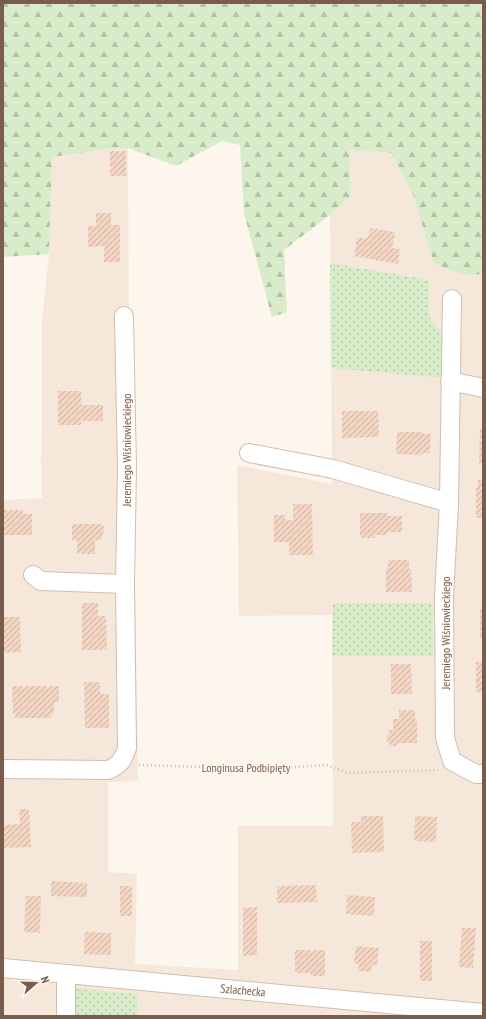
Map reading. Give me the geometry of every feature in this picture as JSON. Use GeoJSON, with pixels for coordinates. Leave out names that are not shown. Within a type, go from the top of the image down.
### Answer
{"type":"FeatureCollection","features":[{"type":"Feature","properties":{"kind":"street","name":"Jeremiego Wiśniowieckiego"},"geometry":{"type":"LineString","coordinates":[[452,299],[448,503],[444,597],[445,738],[452,761]]}},
{"type":"Feature","properties":{"kind":"street","name":"Jeremiego Wiśniowieckiego"},"geometry":{"type":"LineString","coordinates":[[119,764],[124,758],[127,748],[125,584],[127,469],[124,316]]}},
{"type":"Feature","properties":{"kind":"street"},"geometry":{"type":"LineString","coordinates":[[450,381],[483,388]]}},
{"type":"Feature","properties":{"kind":"street"},"geometry":{"type":"LineString","coordinates":[[249,453],[334,470],[448,503]]}},
{"type":"Feature","properties":{"kind":"street"},"geometry":{"type":"LineString","coordinates":[[33,575],[41,581],[125,584]]}},
{"type":"Feature","properties":{"kind":"street"},"geometry":{"type":"LineString","coordinates":[[452,761],[476,774],[483,774]]}},
{"type":"Feature","properties":{"kind":"street"},"geometry":{"type":"LineString","coordinates":[[3,769],[108,770],[119,764]]}},
{"type":"Feature","properties":{"kind":"street","name":"Szlachecka"},"geometry":{"type":"LineString","coordinates":[[3,968],[483,1013]]}},
{"type":"Feature","properties":{"kind":"street"},"geometry":{"type":"LineString","coordinates":[[66,974],[66,1016]]}},
{"type":"Feature","properties":{"kind":"path","name":"Longinusa Podbipięty"},"geometry":{"type":"LineString","coordinates":[[119,764],[236,768],[327,765],[348,773],[438,770],[452,761]]}},
{"type":"Feature","properties":{"kind":"shaded area"},"geometry":{"type":"Polygon","coordinates":[[[128,148],[129,311],[138,781],[108,782],[108,872],[137,874],[135,964],[238,970],[238,826],[333,826],[332,615],[239,616],[237,465],[332,484],[330,215],[351,196],[348,150],[391,153],[413,194],[434,264],[465,275],[483,274],[483,1016],[3,1016],[3,500],[42,498],[42,322],[49,254],[52,157],[107,149],[128,148]]]}},
{"type":"Feature","properties":{"kind":"green space"},"geometry":{"type":"Polygon","coordinates":[[[3,3],[483,3],[483,274],[465,275],[434,264],[413,194],[391,153],[349,150],[351,196],[330,215],[284,250],[287,312],[272,317],[244,213],[240,145],[222,141],[176,166],[128,148],[107,149],[52,157],[49,254],[3,257],[3,3]]]}},
{"type":"Feature","properties":{"kind":"green space"},"geometry":{"type":"Polygon","coordinates":[[[330,263],[429,280],[429,317],[441,332],[444,378],[331,368],[330,263]]]}},
{"type":"Feature","properties":{"kind":"green space"},"geometry":{"type":"Polygon","coordinates":[[[333,603],[433,603],[433,656],[332,656],[333,603]]]}},
{"type":"Feature","properties":{"kind":"green space"},"geometry":{"type":"Polygon","coordinates":[[[72,988],[137,994],[137,1016],[72,1016],[72,988]]]}},
{"type":"Feature","properties":{"kind":"building"},"geometry":{"type":"Polygon","coordinates":[[[110,151],[126,151],[126,176],[110,176],[110,151]]]}},
{"type":"Feature","properties":{"kind":"building"},"geometry":{"type":"Polygon","coordinates":[[[96,213],[111,213],[111,225],[120,225],[120,262],[104,262],[104,246],[88,247],[88,226],[96,226],[96,213]]]}},
{"type":"Feature","properties":{"kind":"building"},"geometry":{"type":"Polygon","coordinates":[[[370,228],[395,232],[392,248],[400,249],[398,264],[354,256],[357,237],[368,238],[370,228]]]}},
{"type":"Feature","properties":{"kind":"building"},"geometry":{"type":"Polygon","coordinates":[[[58,391],[81,391],[81,405],[103,405],[103,421],[81,421],[81,425],[58,425],[58,391]]]}},
{"type":"Feature","properties":{"kind":"building"},"geometry":{"type":"Polygon","coordinates":[[[342,411],[378,411],[379,437],[342,438],[342,411]]]}},
{"type":"Feature","properties":{"kind":"building"},"geometry":{"type":"Polygon","coordinates":[[[480,429],[483,429],[483,464],[479,464],[480,429]]]}},
{"type":"Feature","properties":{"kind":"building"},"geometry":{"type":"Polygon","coordinates":[[[397,432],[423,432],[423,434],[431,434],[430,453],[422,453],[422,455],[396,454],[397,432]]]}},
{"type":"Feature","properties":{"kind":"building"},"geometry":{"type":"Polygon","coordinates":[[[478,480],[483,480],[483,518],[476,518],[476,488],[478,488],[478,480]]]}},
{"type":"Feature","properties":{"kind":"building"},"geometry":{"type":"Polygon","coordinates":[[[293,504],[312,504],[313,555],[289,555],[289,542],[274,542],[274,515],[285,515],[285,520],[293,520],[293,504]]]}},
{"type":"Feature","properties":{"kind":"building"},"geometry":{"type":"Polygon","coordinates":[[[3,510],[23,510],[23,514],[32,514],[32,535],[3,535],[3,510]]]}},
{"type":"Feature","properties":{"kind":"building"},"geometry":{"type":"Polygon","coordinates":[[[360,513],[387,513],[387,516],[402,516],[402,532],[387,532],[387,535],[375,535],[375,538],[360,538],[360,513]]]}},
{"type":"Feature","properties":{"kind":"building"},"geometry":{"type":"Polygon","coordinates":[[[72,524],[102,524],[104,527],[104,532],[102,535],[102,540],[95,540],[95,554],[77,554],[77,540],[72,540],[72,524]]]}},
{"type":"Feature","properties":{"kind":"building"},"geometry":{"type":"Polygon","coordinates":[[[388,560],[409,560],[412,592],[386,592],[386,569],[388,569],[388,560]]]}},
{"type":"Feature","properties":{"kind":"building"},"geometry":{"type":"Polygon","coordinates":[[[82,603],[98,603],[98,616],[106,616],[107,650],[82,650],[82,603]]]}},
{"type":"Feature","properties":{"kind":"building"},"geometry":{"type":"Polygon","coordinates":[[[480,607],[483,607],[483,638],[480,638],[480,607]]]}},
{"type":"Feature","properties":{"kind":"building"},"geometry":{"type":"Polygon","coordinates":[[[3,617],[20,617],[21,652],[3,653],[3,617]]]}},
{"type":"Feature","properties":{"kind":"building"},"geometry":{"type":"Polygon","coordinates":[[[476,662],[483,662],[483,692],[476,692],[476,662]]]}},
{"type":"Feature","properties":{"kind":"building"},"geometry":{"type":"Polygon","coordinates":[[[391,664],[411,664],[412,694],[391,694],[391,664]]]}},
{"type":"Feature","properties":{"kind":"building"},"geometry":{"type":"Polygon","coordinates":[[[84,682],[100,682],[100,694],[109,694],[109,728],[85,728],[84,682]]]}},
{"type":"Feature","properties":{"kind":"building"},"geometry":{"type":"Polygon","coordinates":[[[12,686],[59,686],[59,702],[54,702],[54,714],[51,714],[51,718],[15,718],[15,714],[13,714],[12,686]]]}},
{"type":"Feature","properties":{"kind":"building"},"geometry":{"type":"Polygon","coordinates":[[[399,710],[415,710],[415,719],[417,719],[417,743],[398,743],[396,746],[391,746],[387,741],[389,730],[393,730],[393,719],[399,719],[399,710]]]}},
{"type":"Feature","properties":{"kind":"building"},"geometry":{"type":"Polygon","coordinates":[[[19,809],[29,809],[31,847],[3,848],[3,825],[20,824],[19,809]]]}},
{"type":"Feature","properties":{"kind":"building"},"geometry":{"type":"Polygon","coordinates":[[[361,816],[383,816],[384,852],[352,853],[351,822],[361,822],[361,816]]]}},
{"type":"Feature","properties":{"kind":"building"},"geometry":{"type":"Polygon","coordinates":[[[415,816],[437,817],[436,842],[414,841],[415,816]]]}},
{"type":"Feature","properties":{"kind":"building"},"geometry":{"type":"Polygon","coordinates":[[[51,881],[87,883],[87,897],[51,896],[51,881]]]}},
{"type":"Feature","properties":{"kind":"building"},"geometry":{"type":"Polygon","coordinates":[[[316,885],[317,902],[277,903],[277,886],[316,885]]]}},
{"type":"Feature","properties":{"kind":"building"},"geometry":{"type":"Polygon","coordinates":[[[120,886],[132,886],[132,916],[120,916],[120,886]]]}},
{"type":"Feature","properties":{"kind":"building"},"geometry":{"type":"Polygon","coordinates":[[[347,895],[375,897],[374,916],[346,914],[347,895]]]}},
{"type":"Feature","properties":{"kind":"building"},"geometry":{"type":"Polygon","coordinates":[[[26,896],[41,896],[40,933],[24,932],[26,896]]]}},
{"type":"Feature","properties":{"kind":"building"},"geometry":{"type":"Polygon","coordinates":[[[257,907],[257,955],[243,956],[243,908],[257,907]]]}},
{"type":"Feature","properties":{"kind":"building"},"geometry":{"type":"Polygon","coordinates":[[[462,928],[476,928],[473,968],[459,967],[462,928]]]}},
{"type":"Feature","properties":{"kind":"building"},"geometry":{"type":"Polygon","coordinates":[[[85,932],[111,933],[111,955],[84,954],[85,932]]]}},
{"type":"Feature","properties":{"kind":"building"},"geometry":{"type":"Polygon","coordinates":[[[420,941],[432,941],[432,981],[420,981],[420,941]]]}},
{"type":"Feature","properties":{"kind":"building"},"geometry":{"type":"Polygon","coordinates":[[[356,946],[379,948],[377,966],[372,965],[371,972],[358,971],[359,964],[354,963],[356,946]]]}},
{"type":"Feature","properties":{"kind":"building"},"geometry":{"type":"Polygon","coordinates":[[[295,950],[325,950],[325,976],[311,976],[311,973],[295,973],[295,950]]]}}]}
